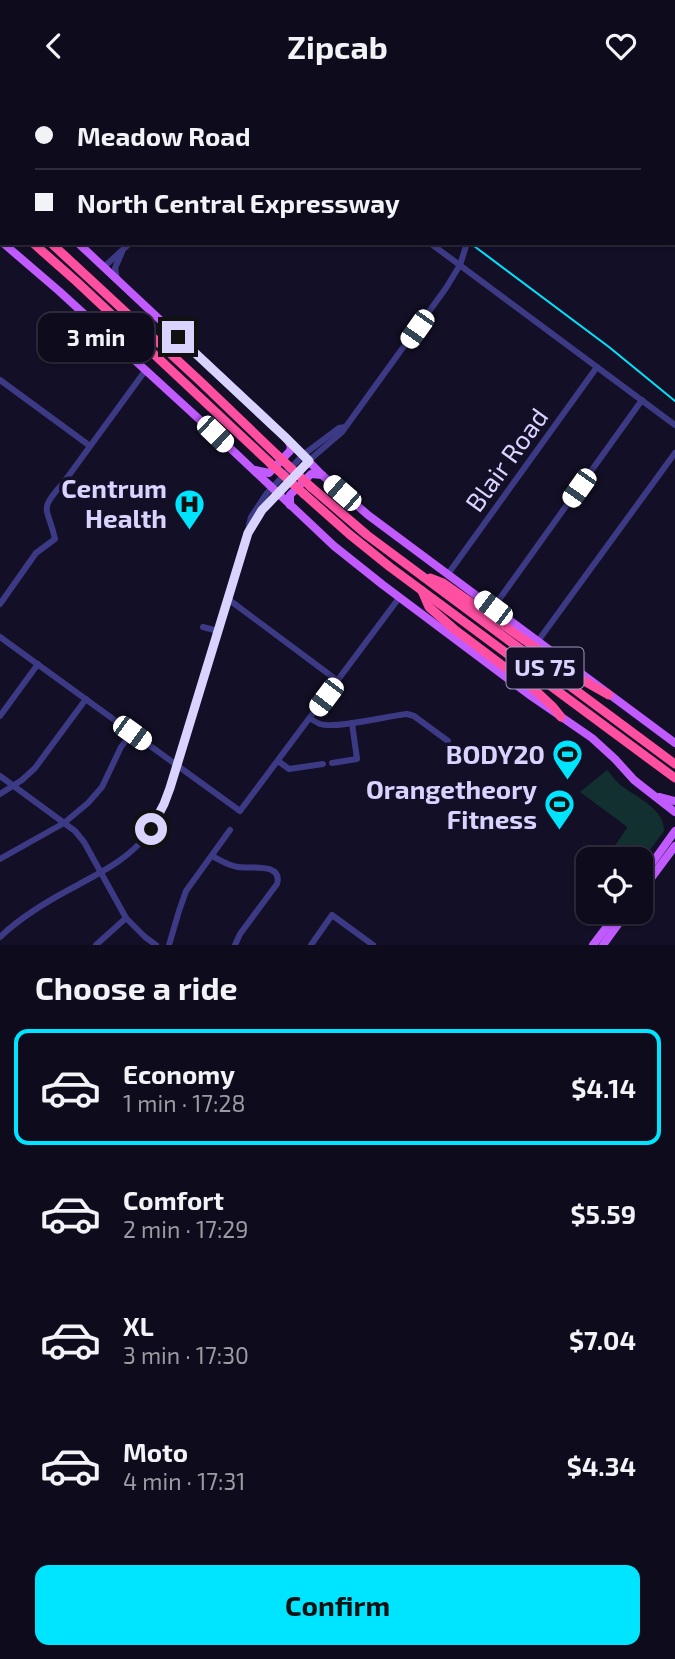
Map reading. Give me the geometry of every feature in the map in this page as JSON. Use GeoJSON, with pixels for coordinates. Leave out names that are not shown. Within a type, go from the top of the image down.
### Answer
{"type":"FeatureCollection","features":[{"type":"Feature","properties":{"kind":"highway","name":"US 75"},"geometry":{"type":"LineString","coordinates":[[35,245],[274,459]]}},
{"type":"Feature","properties":{"kind":"highway","name":"US 75"},"geometry":{"type":"LineString","coordinates":[[55,245],[366,548],[675,778]]}},
{"type":"Feature","properties":{"kind":"highway","name":"US 75"},"geometry":{"type":"LineString","coordinates":[[308,491],[675,764]]}},
{"type":"Feature","properties":{"kind":"highway"},"geometry":{"type":"LineString","coordinates":[[416,572],[443,583],[579,678],[609,695]]}},
{"type":"Feature","properties":{"kind":"highway"},"geometry":{"type":"LineString","coordinates":[[421,590],[429,607],[535,690],[561,717]]}},
{"type":"Feature","properties":{"kind":"main road"},"geometry":{"type":"LineString","coordinates":[[5,245],[59,291],[334,546],[531,697],[599,743],[634,779],[675,812]]}},
{"type":"Feature","properties":{"kind":"main road"},"geometry":{"type":"LineString","coordinates":[[80,245],[322,475],[380,524],[675,743]]}},
{"type":"Feature","properties":{"kind":"main road"},"geometry":{"type":"LineString","coordinates":[[252,469],[269,473],[290,451],[290,444],[285,437]]}},
{"type":"Feature","properties":{"kind":"main road"},"geometry":{"type":"LineString","coordinates":[[290,505],[290,495],[311,474],[322,475]]}},
{"type":"Feature","properties":{"kind":"main road"},"geometry":{"type":"LineString","coordinates":[[654,796],[675,801]]}},
{"type":"Feature","properties":{"kind":"main road"},"geometry":{"type":"LineString","coordinates":[[653,862],[674,833],[675,825],[669,811],[654,796]]}},
{"type":"Feature","properties":{"kind":"main road"},"geometry":{"type":"LineString","coordinates":[[653,876],[675,846]]}},
{"type":"Feature","properties":{"kind":"main road"},"geometry":{"type":"LineString","coordinates":[[593,945],[609,924]]}},
{"type":"Feature","properties":{"kind":"main road"},"geometry":{"type":"LineString","coordinates":[[603,945],[618,924]]}},
{"type":"Feature","properties":{"kind":"street"},"geometry":{"type":"LineString","coordinates":[[117,280],[115,268],[128,245]]}},
{"type":"Feature","properties":{"kind":"street"},"geometry":{"type":"LineString","coordinates":[[433,245],[675,425]]}},
{"type":"Feature","properties":{"kind":"street"},"geometry":{"type":"LineString","coordinates":[[0,937],[33,910],[100,873],[145,838],[158,818],[177,766],[253,514],[306,458],[342,432],[440,296],[460,265],[466,245]]}},
{"type":"Feature","properties":{"kind":"street"},"geometry":{"type":"LineString","coordinates":[[104,267],[122,252]]}},
{"type":"Feature","properties":{"kind":"street","name":"Blair Road"},"geometry":{"type":"LineString","coordinates":[[448,575],[597,367]]}},
{"type":"Feature","properties":{"kind":"street"},"geometry":{"type":"LineString","coordinates":[[0,604],[36,553],[55,539],[46,512],[50,497],[64,482],[145,371]]}},
{"type":"Feature","properties":{"kind":"street"},"geometry":{"type":"LineString","coordinates":[[0,380],[90,446]]}},
{"type":"Feature","properties":{"kind":"street"},"geometry":{"type":"LineString","coordinates":[[493,608],[642,400]]}},
{"type":"Feature","properties":{"kind":"street"},"geometry":{"type":"LineString","coordinates":[[538,641],[675,453]]}},
{"type":"Feature","properties":{"kind":"street"},"geometry":{"type":"LineString","coordinates":[[0,637],[240,811],[400,598]]}},
{"type":"Feature","properties":{"kind":"street"},"geometry":{"type":"LineString","coordinates":[[228,599],[338,681]]}},
{"type":"Feature","properties":{"kind":"street"},"geometry":{"type":"LineString","coordinates":[[203,627],[218,631]]}},
{"type":"Feature","properties":{"kind":"street"},"geometry":{"type":"LineString","coordinates":[[0,716],[38,664]]}},
{"type":"Feature","properties":{"kind":"street"},"geometry":{"type":"LineString","coordinates":[[0,793],[35,768],[86,699]]}},
{"type":"Feature","properties":{"kind":"street"},"geometry":{"type":"LineString","coordinates":[[310,719],[326,725],[407,714],[414,716],[448,741]]}},
{"type":"Feature","properties":{"kind":"street"},"geometry":{"type":"LineString","coordinates":[[331,763],[357,759],[352,723]]}},
{"type":"Feature","properties":{"kind":"street"},"geometry":{"type":"LineString","coordinates":[[0,859],[64,823],[88,803],[102,787],[121,747],[132,733]]}},
{"type":"Feature","properties":{"kind":"street"},"geometry":{"type":"LineString","coordinates":[[278,761],[289,769],[323,764]]}},
{"type":"Feature","properties":{"kind":"street"},"geometry":{"type":"LineString","coordinates":[[0,776],[80,837],[126,918],[156,945]]}},
{"type":"Feature","properties":{"kind":"street"},"geometry":{"type":"LineString","coordinates":[[169,945],[186,891],[230,830]]}},
{"type":"Feature","properties":{"kind":"street"},"geometry":{"type":"LineString","coordinates":[[212,856],[239,867],[270,869],[277,874],[277,884],[240,934],[235,945]]}},
{"type":"Feature","properties":{"kind":"street"},"geometry":{"type":"LineString","coordinates":[[311,945],[332,915],[373,945]]}},
{"type":"Feature","properties":{"kind":"street"},"geometry":{"type":"LineString","coordinates":[[96,945],[126,918]]}},
{"type":"Feature","properties":{"kind":"green space"},"geometry":{"type":"Polygon","coordinates":[[[607,770],[618,783],[654,809],[663,823],[664,831],[652,847],[614,847],[626,826],[580,792],[607,770]]]}},
{"type":"Feature","properties":{"kind":"tram line"},"geometry":{"type":"LineString","coordinates":[[473,245],[609,347],[675,401]]}},
{"type":"Feature","properties":{"kind":"place","name":"Centrum Health"},"geometry":{"type":"Point","coordinates":[190,531]}},
{"type":"Feature","properties":{"kind":"place","name":"BODY20"},"geometry":{"type":"Point","coordinates":[568,782]}},
{"type":"Feature","properties":{"kind":"place","name":"Orangetheory Fitness"},"geometry":{"type":"Point","coordinates":[560,832]}},
{"type":"Feature","properties":{"kind":"route"},"geometry":{"type":"LineString","coordinates":[[151,829],[170,788],[248,533],[262,510],[309,461],[178,337]]}}]}
